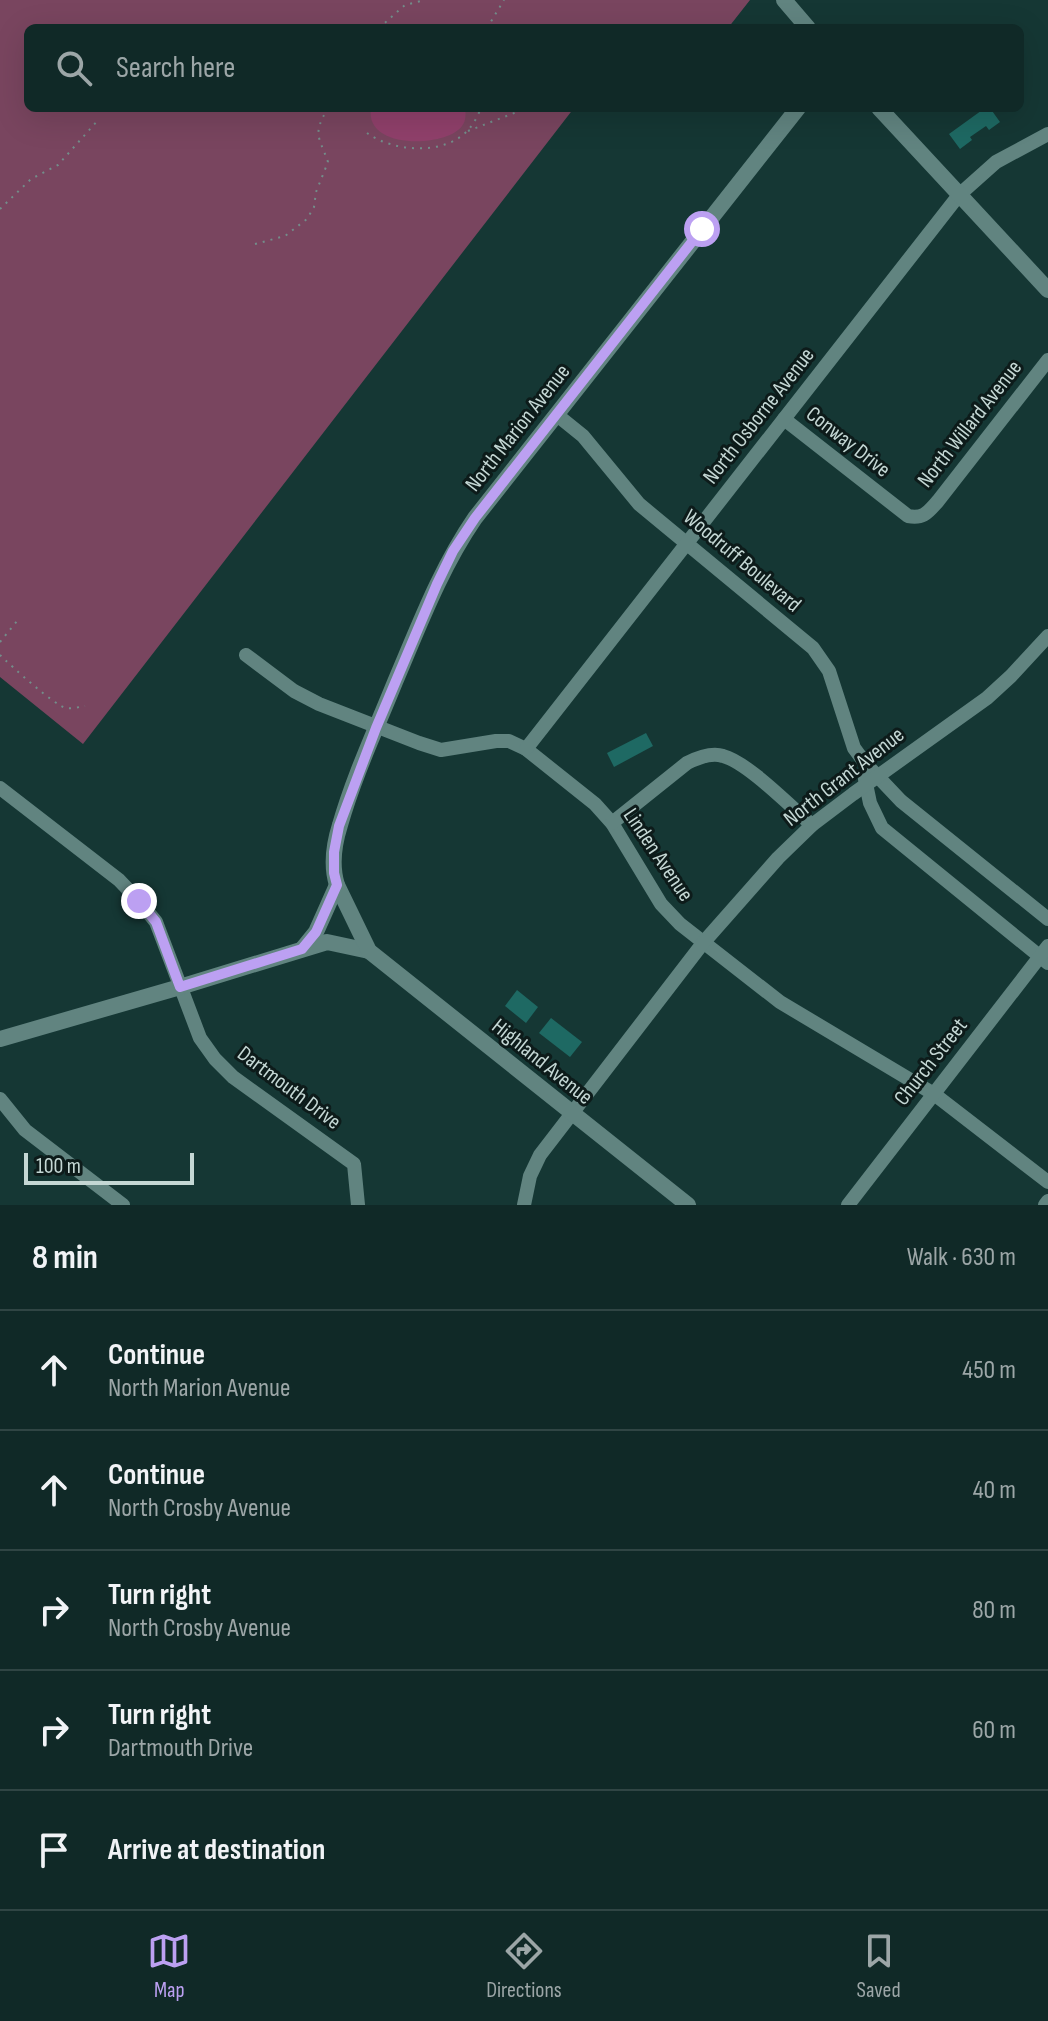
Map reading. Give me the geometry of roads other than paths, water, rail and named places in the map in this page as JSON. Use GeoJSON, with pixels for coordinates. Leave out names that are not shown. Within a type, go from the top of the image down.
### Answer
{"type":"FeatureCollection","features":[{"type":"Feature","properties":{"kind":"street"},"geometry":{"type":"LineString","coordinates":[[784,0],[805,24]]}},
{"type":"Feature","properties":{"kind":"street","name":"North Marion Avenue"},"geometry":{"type":"LineString","coordinates":[[369,951],[334,873],[339,826],[376,728],[453,551],[795,112]]}},
{"type":"Feature","properties":{"kind":"street"},"geometry":{"type":"LineString","coordinates":[[883,112],[1048,290]]}},
{"type":"Feature","properties":{"kind":"street","name":"North Osborne Avenue"},"geometry":{"type":"LineString","coordinates":[[526,749],[959,195],[996,162],[1048,134]]}},
{"type":"Feature","properties":{"kind":"street","name":"North Willard Avenue"},"geometry":{"type":"LineString","coordinates":[[927,514],[1048,360]]}},
{"type":"Feature","properties":{"kind":"street","name":"Woodruff Boulevard"},"geometry":{"type":"LineString","coordinates":[[557,415],[583,436],[639,504],[813,648],[829,671],[854,748],[872,780],[870,803],[882,828],[1045,955]]}},
{"type":"Feature","properties":{"kind":"street","name":"Conway Drive"},"geometry":{"type":"LineString","coordinates":[[784,419],[908,516],[918,518],[927,514]]}},
{"type":"Feature","properties":{"kind":"street","name":"North Grant Avenue"},"geometry":{"type":"LineString","coordinates":[[524,1205],[530,1176],[540,1155],[703,943],[754,883],[812,825],[987,698],[1048,636]]}},
{"type":"Feature","properties":{"kind":"street","name":"Linden Avenue"},"geometry":{"type":"LineString","coordinates":[[246,655],[294,691],[376,728],[441,750],[496,741],[509,741],[526,749],[595,804],[612,823],[661,904],[703,943],[780,1002],[934,1094],[1048,1182]]}},
{"type":"Feature","properties":{"kind":"street"},"geometry":{"type":"LineString","coordinates":[[612,823],[687,763],[720,754],[738,763],[812,825]]}},
{"type":"Feature","properties":{"kind":"street"},"geometry":{"type":"LineString","coordinates":[[872,780],[1048,919]]}},
{"type":"Feature","properties":{"kind":"street","name":"Dartmouth Drive"},"geometry":{"type":"LineString","coordinates":[[0,788],[119,880],[139,901],[156,922],[200,1038],[215,1059],[233,1077],[354,1164],[358,1205]]}},
{"type":"Feature","properties":{"kind":"street"},"geometry":{"type":"LineString","coordinates":[[302,949],[316,932],[337,885]]}},
{"type":"Feature","properties":{"kind":"street"},"geometry":{"type":"LineString","coordinates":[[0,1039],[327,942],[369,951]]}},
{"type":"Feature","properties":{"kind":"street","name":"Highland Avenue"},"geometry":{"type":"LineString","coordinates":[[369,951],[688,1205]]}},
{"type":"Feature","properties":{"kind":"street","name":"Church Street"},"geometry":{"type":"LineString","coordinates":[[848,1205],[1045,955]]}},
{"type":"Feature","properties":{"kind":"street"},"geometry":{"type":"LineString","coordinates":[[0,1099],[25,1130],[123,1205]]}}]}
